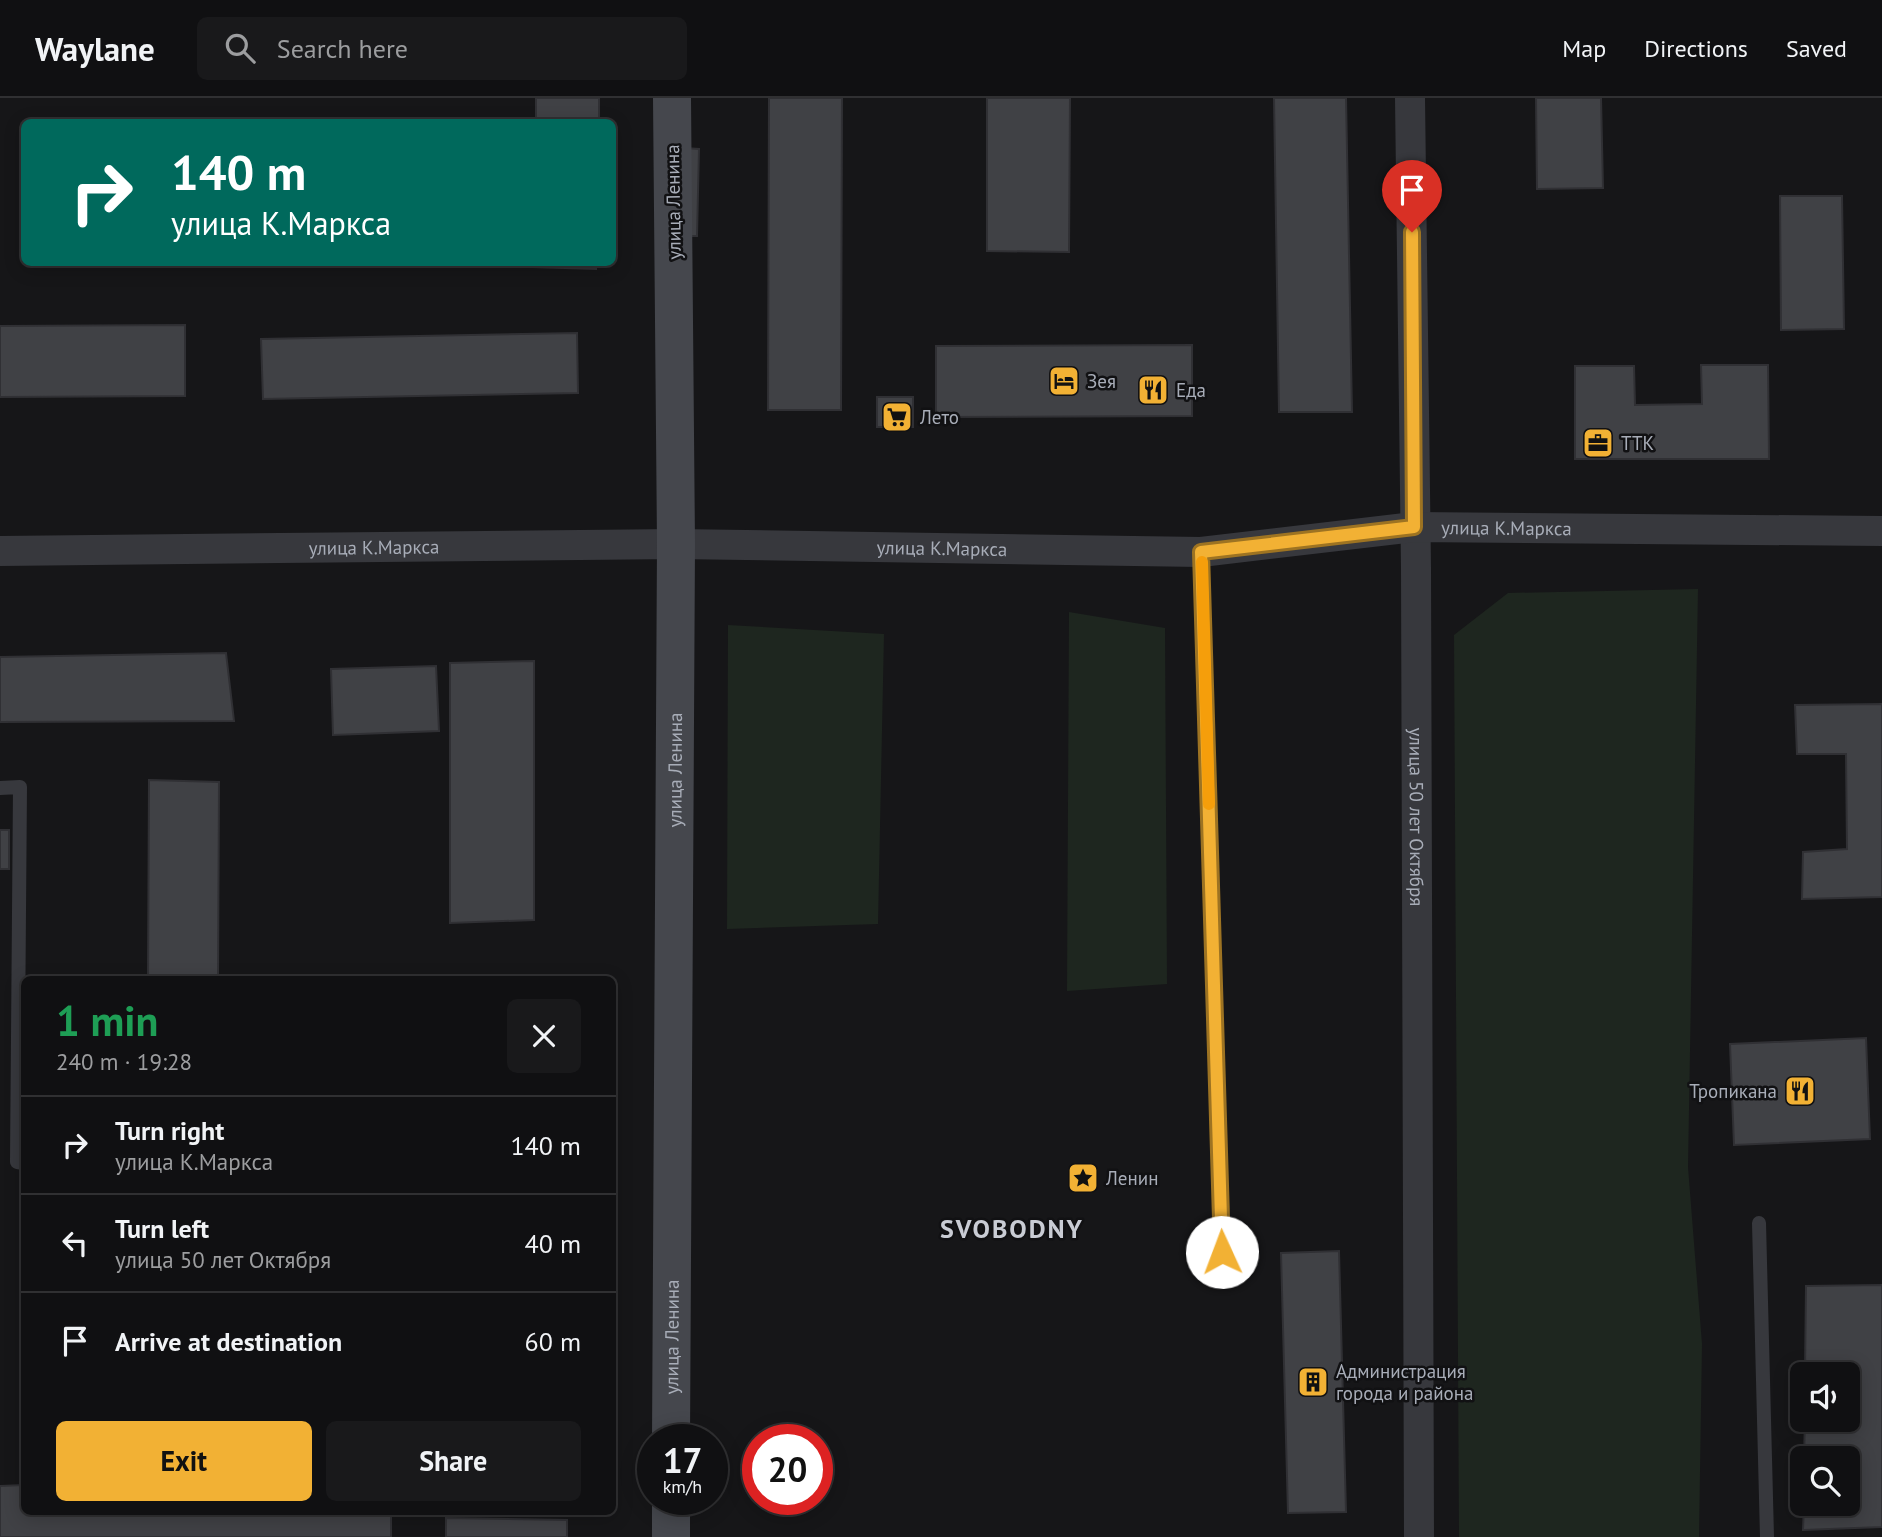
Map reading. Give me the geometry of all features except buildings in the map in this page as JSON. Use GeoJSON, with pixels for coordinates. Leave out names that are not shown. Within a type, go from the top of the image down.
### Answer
{"type":"FeatureCollection","features":[{"type":"Feature","properties":{"kind":"main road","name":"улица Ленина"},"geometry":{"type":"LineString","coordinates":[[671,1424],[676,544],[672,98]]}},
{"type":"Feature","properties":{"kind":"main road"},"geometry":{"type":"LineString","coordinates":[[671,1515],[671,1537]]}},
{"type":"Feature","properties":{"kind":"street","name":"улица 50 лет Октября"},"geometry":{"type":"LineString","coordinates":[[1410,98],[1419,1537]]}},
{"type":"Feature","properties":{"kind":"street","name":"улица К.Маркса"},"geometry":{"type":"LineString","coordinates":[[0,551],[676,544],[1201,552],[1414,527],[1882,531]]}},
{"type":"Feature","properties":{"kind":"lane"},"geometry":{"type":"LineString","coordinates":[[1201,552],[1222,1252]]}},
{"type":"Feature","properties":{"kind":"lane"},"geometry":{"type":"LineString","coordinates":[[0,788],[20,787],[17,1162],[21,1163]]}},
{"type":"Feature","properties":{"kind":"lane"},"geometry":{"type":"LineString","coordinates":[[1759,1223],[1767,1537]]}},
{"type":"Feature","properties":{"kind":"shaded area"},"geometry":{"type":"Polygon","coordinates":[[[1698,589],[1688,1167],[1702,1344],[1699,1537],[1459,1537],[1454,635],[1508,593],[1698,589]]]}},
{"type":"Feature","properties":{"kind":"shaded area"},"geometry":{"type":"Polygon","coordinates":[[[1069,612],[1165,628],[1167,984],[1067,991],[1069,612]]]}},
{"type":"Feature","properties":{"kind":"shaded area"},"geometry":{"type":"Polygon","coordinates":[[[728,625],[884,634],[878,924],[727,929],[728,625]]]}},
{"type":"Feature","properties":{"kind":"slow traffic"},"geometry":{"type":"LineString","coordinates":[[1202,562],[1209,804]]}},
{"type":"Feature","properties":{"kind":"place","name":"Зея"},"geometry":{"type":"Point","coordinates":[1064,381]}},
{"type":"Feature","properties":{"kind":"place","name":"Еда"},"geometry":{"type":"Point","coordinates":[1153,390]}},
{"type":"Feature","properties":{"kind":"place","name":"Лето"},"geometry":{"type":"Point","coordinates":[897,417]}},
{"type":"Feature","properties":{"kind":"place","name":"ТТК"},"geometry":{"type":"Point","coordinates":[1598,443]}},
{"type":"Feature","properties":{"kind":"place","name":"Тропикана"},"geometry":{"type":"Point","coordinates":[1800,1091]}},
{"type":"Feature","properties":{"kind":"place","name":"Ленин"},"geometry":{"type":"Point","coordinates":[1083,1178]}},
{"type":"Feature","properties":{"kind":"place","name":"Администрация города и района"},"geometry":{"type":"Point","coordinates":[1313,1382]}},
{"type":"Feature","properties":{"kind":"district","name":"SVOBODNY"},"geometry":{"type":"Point","coordinates":[1012,1229]}},
{"type":"Feature","properties":{"kind":"route"},"geometry":{"type":"LineString","coordinates":[[1222,1252],[1201,552],[1414,527],[1412,232]]}}]}
